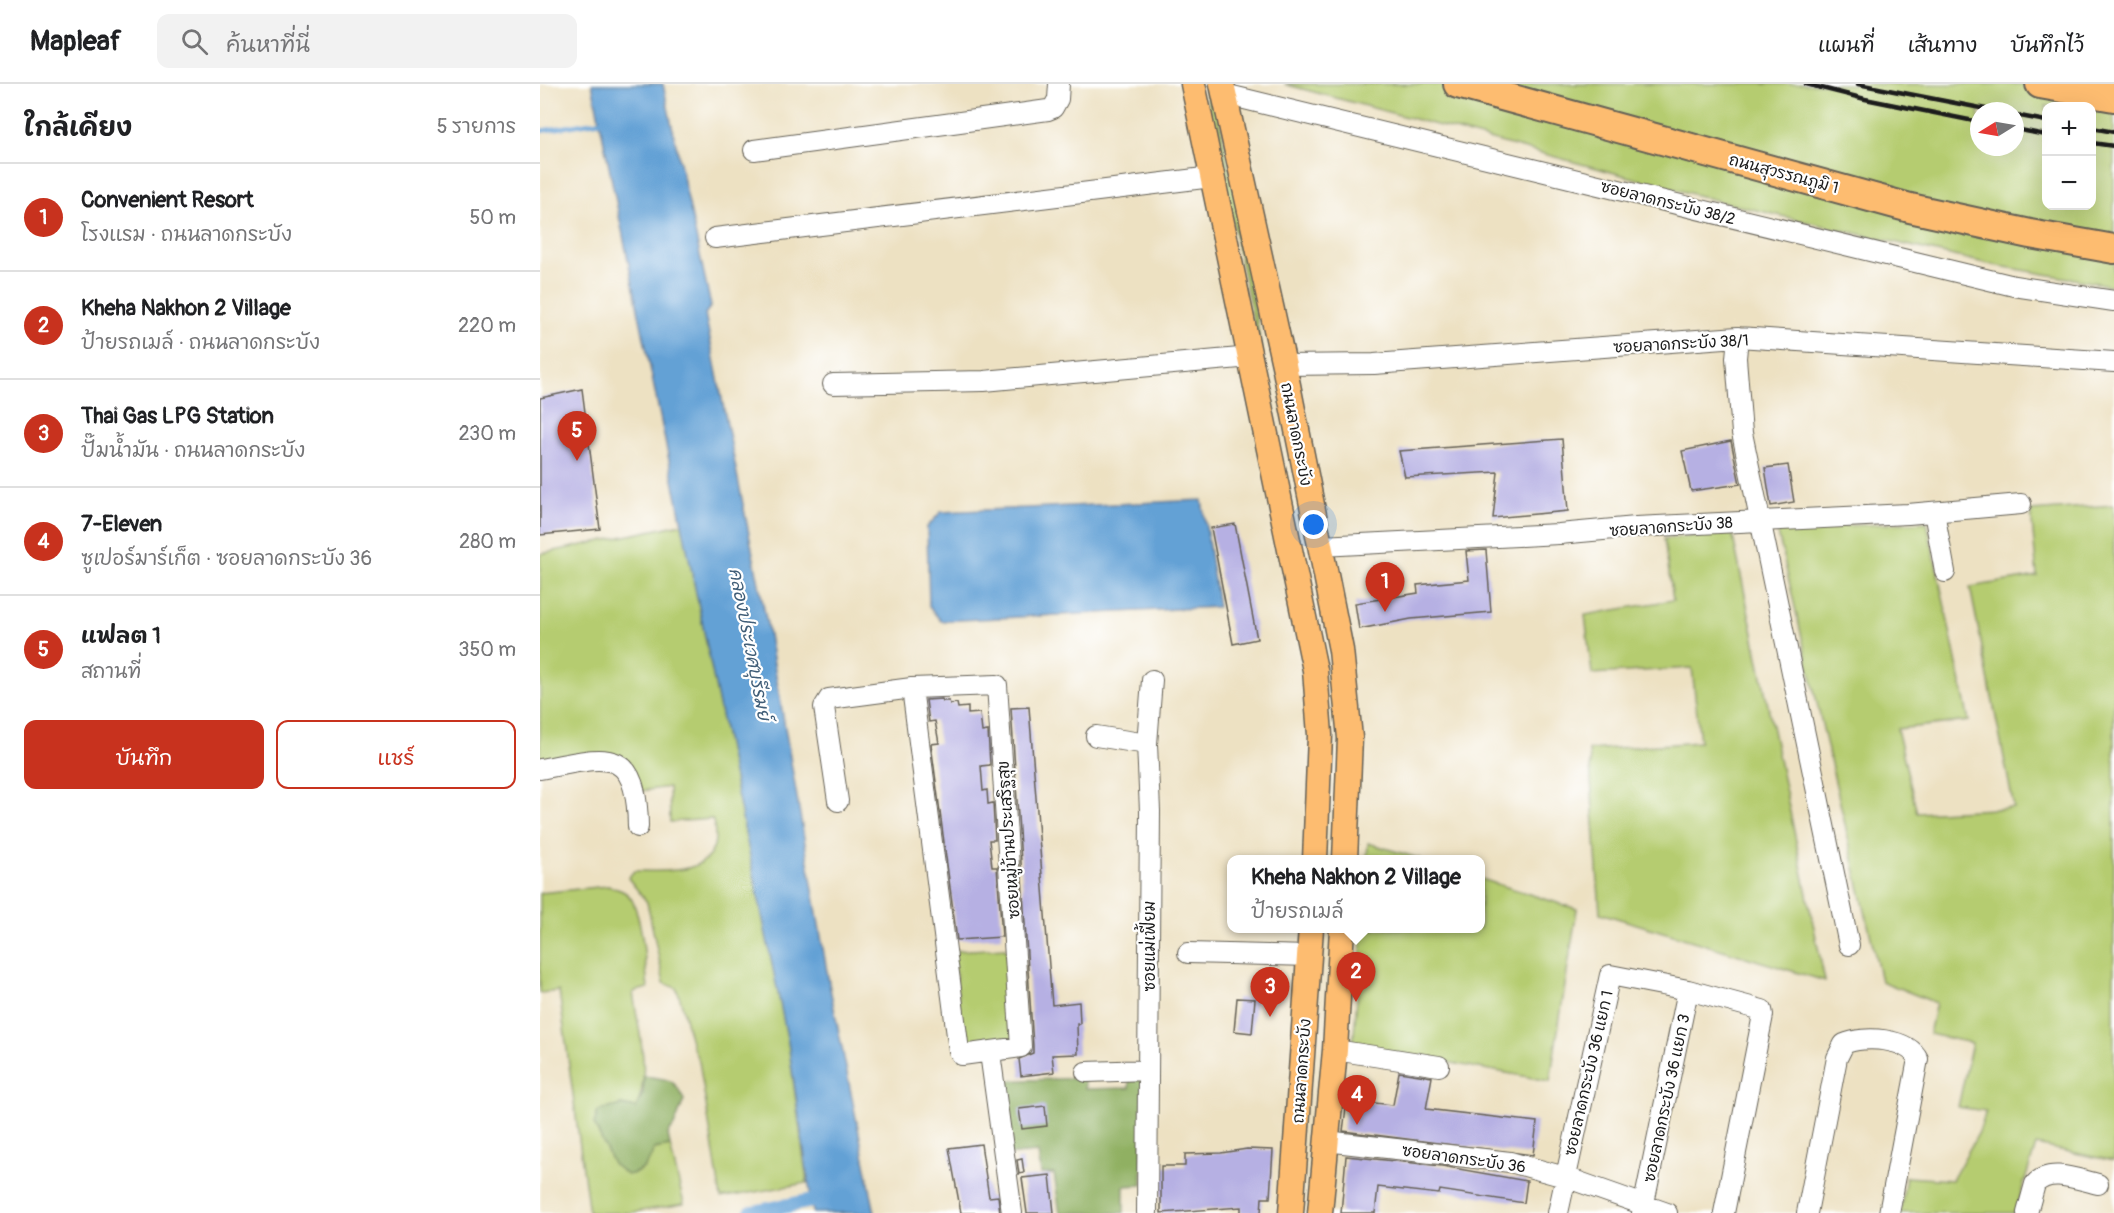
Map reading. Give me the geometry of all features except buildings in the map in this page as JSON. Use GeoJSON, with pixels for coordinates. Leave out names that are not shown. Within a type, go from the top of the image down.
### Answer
{"type":"FeatureCollection","features":[{"type":"Feature","properties":{"kind":"highway","name":"ถนนสุวรรณภูมิ 1"},"geometry":{"type":"LineString","coordinates":[[1458,84],[1910,208],[2019,232],[2114,249]]}},
{"type":"Feature","properties":{"kind":"highway"},"geometry":{"type":"LineString","coordinates":[[2040,84],[2114,97]]}},
{"type":"Feature","properties":{"kind":"main road","name":"ถนนลาดกระบัง"},"geometry":{"type":"LineString","coordinates":[[1193,84],[1309,636],[1318,704],[1319,765],[1315,855]]}},
{"type":"Feature","properties":{"kind":"main road","name":"ถนนลาดกระบัง"},"geometry":{"type":"LineString","coordinates":[[1223,89],[1284,365],[1347,695],[1350,738],[1345,855]]}},
{"type":"Feature","properties":{"kind":"main road"},"geometry":{"type":"LineString","coordinates":[[1279,496],[1308,488]]}},
{"type":"Feature","properties":{"kind":"main road","name":"ถนนลาดกระบัง"},"geometry":{"type":"LineString","coordinates":[[1291,1213],[1311,933]]}},
{"type":"Feature","properties":{"kind":"main road","name":"ถนนลาดกระบัง"},"geometry":{"type":"LineString","coordinates":[[1320,1213],[1335,1050],[1341,933]]}},
{"type":"Feature","properties":{"kind":"main road"},"geometry":{"type":"LineString","coordinates":[[1296,1136],[1326,1141]]}},
{"type":"Feature","properties":{"kind":"street"},"geometry":{"type":"LineString","coordinates":[[754,150],[1047,110],[1053,108],[1058,99],[1059,84]]}},
{"type":"Feature","properties":{"kind":"street","name":"ซอยลาดกระบัง 38/2"},"geometry":{"type":"LineString","coordinates":[[1223,89],[2014,286],[2114,302]]}},
{"type":"Feature","properties":{"kind":"street"},"geometry":{"type":"LineString","coordinates":[[715,238],[1212,177]]}},
{"type":"Feature","properties":{"kind":"street"},"geometry":{"type":"LineString","coordinates":[[1738,337],[1736,358],[1740,423],[1849,945]]}},
{"type":"Feature","properties":{"kind":"street","name":"ซอยลาดกระบัง 38/1"},"geometry":{"type":"LineString","coordinates":[[1284,365],[1374,364],[1738,337],[2114,362]]}},
{"type":"Feature","properties":{"kind":"street"},"geometry":{"type":"LineString","coordinates":[[833,384],[984,381],[1251,357]]}},
{"type":"Feature","properties":{"kind":"street","name":"ซอยลาดกระบัง 38"},"geometry":{"type":"LineString","coordinates":[[1320,546],[1391,544],[1759,520],[1934,512],[2021,504]]}},
{"type":"Feature","properties":{"kind":"street"},"geometry":{"type":"LineString","coordinates":[[1934,512],[1945,572]]}},
{"type":"Feature","properties":{"kind":"street","name":"ซอยแม่เฟี้ยม"},"geometry":{"type":"LineString","coordinates":[[1147,1213],[1150,810],[1147,744],[1152,680]]}},
{"type":"Feature","properties":{"kind":"street","name":"ซอยหมู่บ้านประเสริฐสุข"},"geometry":{"type":"LineString","coordinates":[[838,801],[825,702],[829,699],[912,688],[997,685],[1023,1044],[1019,1049],[962,1055],[959,1051],[912,688]]}},
{"type":"Feature","properties":{"kind":"street"},"geometry":{"type":"LineString","coordinates":[[1096,736],[1147,744]]}},
{"type":"Feature","properties":{"kind":"street"},"geometry":{"type":"LineString","coordinates":[[540,769],[604,758],[615,760],[631,782],[638,801],[638,827]]}},
{"type":"Feature","properties":{"kind":"street"},"geometry":{"type":"LineString","coordinates":[[1188,953],[1309,956]]}},
{"type":"Feature","properties":{"kind":"street","name":"ซอยลาดกระบัง 36 แยก 1"},"geometry":{"type":"LineString","coordinates":[[1565,1177],[1610,975],[1688,990]]}},
{"type":"Feature","properties":{"kind":"street"},"geometry":{"type":"LineString","coordinates":[[1688,990],[1759,1007],[1763,1015],[1724,1213]]}},
{"type":"Feature","properties":{"kind":"street","name":"ซอยลาดกระบัง 36 แยก 3"},"geometry":{"type":"LineString","coordinates":[[1643,1209],[1688,990]]}},
{"type":"Feature","properties":{"kind":"street"},"geometry":{"type":"LineString","coordinates":[[1807,1213],[1840,1048],[1852,1040],[1891,1042],[1910,1047],[1915,1052],[1919,1069],[1889,1213]]}},
{"type":"Feature","properties":{"kind":"street"},"geometry":{"type":"LineString","coordinates":[[1335,1050],[1439,1066]]}},
{"type":"Feature","properties":{"kind":"street"},"geometry":{"type":"LineString","coordinates":[[990,1053],[1012,1213]]}},
{"type":"Feature","properties":{"kind":"street"},"geometry":{"type":"LineString","coordinates":[[1086,1072],[1148,1070]]}},
{"type":"Feature","properties":{"kind":"street","name":"ซอยลาดกระบัง 36"},"geometry":{"type":"LineString","coordinates":[[1326,1141],[1510,1162],[1565,1177],[1643,1209],[1667,1213]]}},
{"type":"Feature","properties":{"kind":"street"},"geometry":{"type":"LineString","coordinates":[[2027,1213],[2035,1184],[2045,1177],[2061,1175],[2098,1184]]}},
{"type":"Feature","properties":{"kind":"street"},"geometry":{"type":"LineString","coordinates":[[1558,1213],[1565,1177]]}},
{"type":"Feature","properties":{"kind":"green space"},"geometry":{"type":"Polygon","coordinates":[[[1204,84],[1212,84],[1234,188],[1253,293],[1262,363],[1204,84]]]}},
{"type":"Feature","properties":{"kind":"green space"},"geometry":{"type":"Polygon","coordinates":[[[1284,84],[2114,84],[2114,286],[1993,265],[1730,204],[1284,84]]]}},
{"type":"Feature","properties":{"kind":"green space"},"geometry":{"type":"Polygon","coordinates":[[[2114,505],[2114,1161],[2036,1145],[2015,1213],[1900,1213],[1906,1177],[1952,1180],[1979,1132],[1986,1111],[1958,1107],[1972,1043],[1929,1034],[1936,1003],[1881,981],[1777,529],[1927,522],[1969,721],[1897,729],[1917,813],[2014,808],[1970,587],[2037,576],[2031,511],[2114,505]]]}},
{"type":"Feature","properties":{"kind":"green space"},"geometry":{"type":"Polygon","coordinates":[[[682,524],[788,1042],[807,1183],[721,1198],[699,1061],[691,1043],[676,988],[664,983],[647,902],[628,878],[634,871],[685,869],[706,859],[713,850],[715,828],[713,821],[712,819],[670,822],[669,787],[641,791],[629,766],[540,762],[540,554],[682,524]]]}},
{"type":"Feature","properties":{"kind":"green space"},"geometry":{"type":"Polygon","coordinates":[[[1732,532],[1825,981],[1600,913],[1589,750],[1700,742],[1692,668],[1592,674],[1585,615],[1673,600],[1664,539],[1732,532]]]}},
{"type":"Feature","properties":{"kind":"green space"},"geometry":{"type":"Polygon","coordinates":[[[1368,843],[1408,855],[1367,855],[1368,843]]]}},
{"type":"Feature","properties":{"kind":"green space"},"geometry":{"type":"Polygon","coordinates":[[[1485,880],[1577,909],[1550,1081],[1353,1045],[1363,933],[1485,933],[1485,880]]]}},
{"type":"Feature","properties":{"kind":"green space"},"geometry":{"type":"Polygon","coordinates":[[[608,886],[628,894],[636,909],[643,943],[648,988],[633,992],[642,1051],[641,1094],[636,1108],[621,1105],[654,1149],[670,1146],[684,1204],[629,1213],[589,1213],[559,991],[540,993],[540,893],[608,886]]]}},
{"type":"Feature","properties":{"kind":"green space"},"geometry":{"type":"Polygon","coordinates":[[[1006,948],[1019,1041],[964,1051],[953,951],[1006,948]]]}},
{"type":"Feature","properties":{"kind":"green space"},"geometry":{"type":"Polygon","coordinates":[[[1143,1075],[1142,1185],[1124,1186],[1124,1213],[1060,1213],[1054,1174],[1041,1174],[1038,1152],[1007,1155],[998,1081],[1084,1078],[1085,1089],[1129,1088],[1129,1077],[1143,1075]]]}},
{"type":"Feature","properties":{"kind":"green space"},"geometry":{"type":"Polygon","coordinates":[[[644,1076],[669,1080],[677,1087],[684,1100],[674,1126],[668,1134],[670,1146],[654,1149],[645,1167],[627,1175],[613,1164],[594,1124],[598,1111],[621,1105],[636,1108],[643,1093],[644,1076]]]}},
{"type":"Feature","properties":{"kind":"water","name":"คลองประเวศบุรีรมย์"},"geometry":{"type":"Polygon","coordinates":[[[592,84],[663,84],[711,306],[705,314],[768,629],[829,983],[875,1213],[813,1213],[788,1042],[592,84]]]}},
{"type":"Feature","properties":{"kind":"water"},"geometry":{"type":"Polygon","coordinates":[[[1202,500],[1218,607],[941,621],[929,607],[927,527],[941,512],[1202,500]]]}},
{"type":"Feature","properties":{"kind":"waterway"},"geometry":{"type":"LineString","coordinates":[[540,131],[602,121]]}},
{"type":"Feature","properties":{"kind":"waterway"},"geometry":{"type":"LineString","coordinates":[[751,1213],[830,1197]]}},
{"type":"Feature","properties":{"kind":"railway"},"geometry":{"type":"LineString","coordinates":[[1806,84],[1865,99],[1970,120]]}},
{"type":"Feature","properties":{"kind":"railway"},"geometry":{"type":"LineString","coordinates":[[1858,84],[1970,106]]}},
{"type":"Feature","properties":{"kind":"railway"},"geometry":{"type":"LineString","coordinates":[[2024,117],[2042,120]]}},
{"type":"Feature","properties":{"kind":"railway"},"geometry":{"type":"LineString","coordinates":[[2096,129],[2114,132]]}},
{"type":"Feature","properties":{"kind":"railway"},"geometry":{"type":"LineString","coordinates":[[2024,131],[2042,134]]}},
{"type":"Feature","properties":{"kind":"railway"},"geometry":{"type":"LineString","coordinates":[[2096,144],[2114,146]]}},
{"type":"Feature","properties":{"kind":"place","name":"แฟลต 1"},"geometry":{"type":"Point","coordinates":[577,461]}},
{"type":"Feature","properties":{"kind":"place","name":"Convenient Resort"},"geometry":{"type":"Point","coordinates":[1385,612]}},
{"type":"Feature","properties":{"kind":"place","name":"Kheha Nakhon 2 Village"},"geometry":{"type":"Point","coordinates":[1356,1002]}},
{"type":"Feature","properties":{"kind":"place","name":"Thai Gas LPG Station"},"geometry":{"type":"Point","coordinates":[1270,1017]}},
{"type":"Feature","properties":{"kind":"place","name":"7-Eleven"},"geometry":{"type":"Point","coordinates":[1357,1125]}}]}
